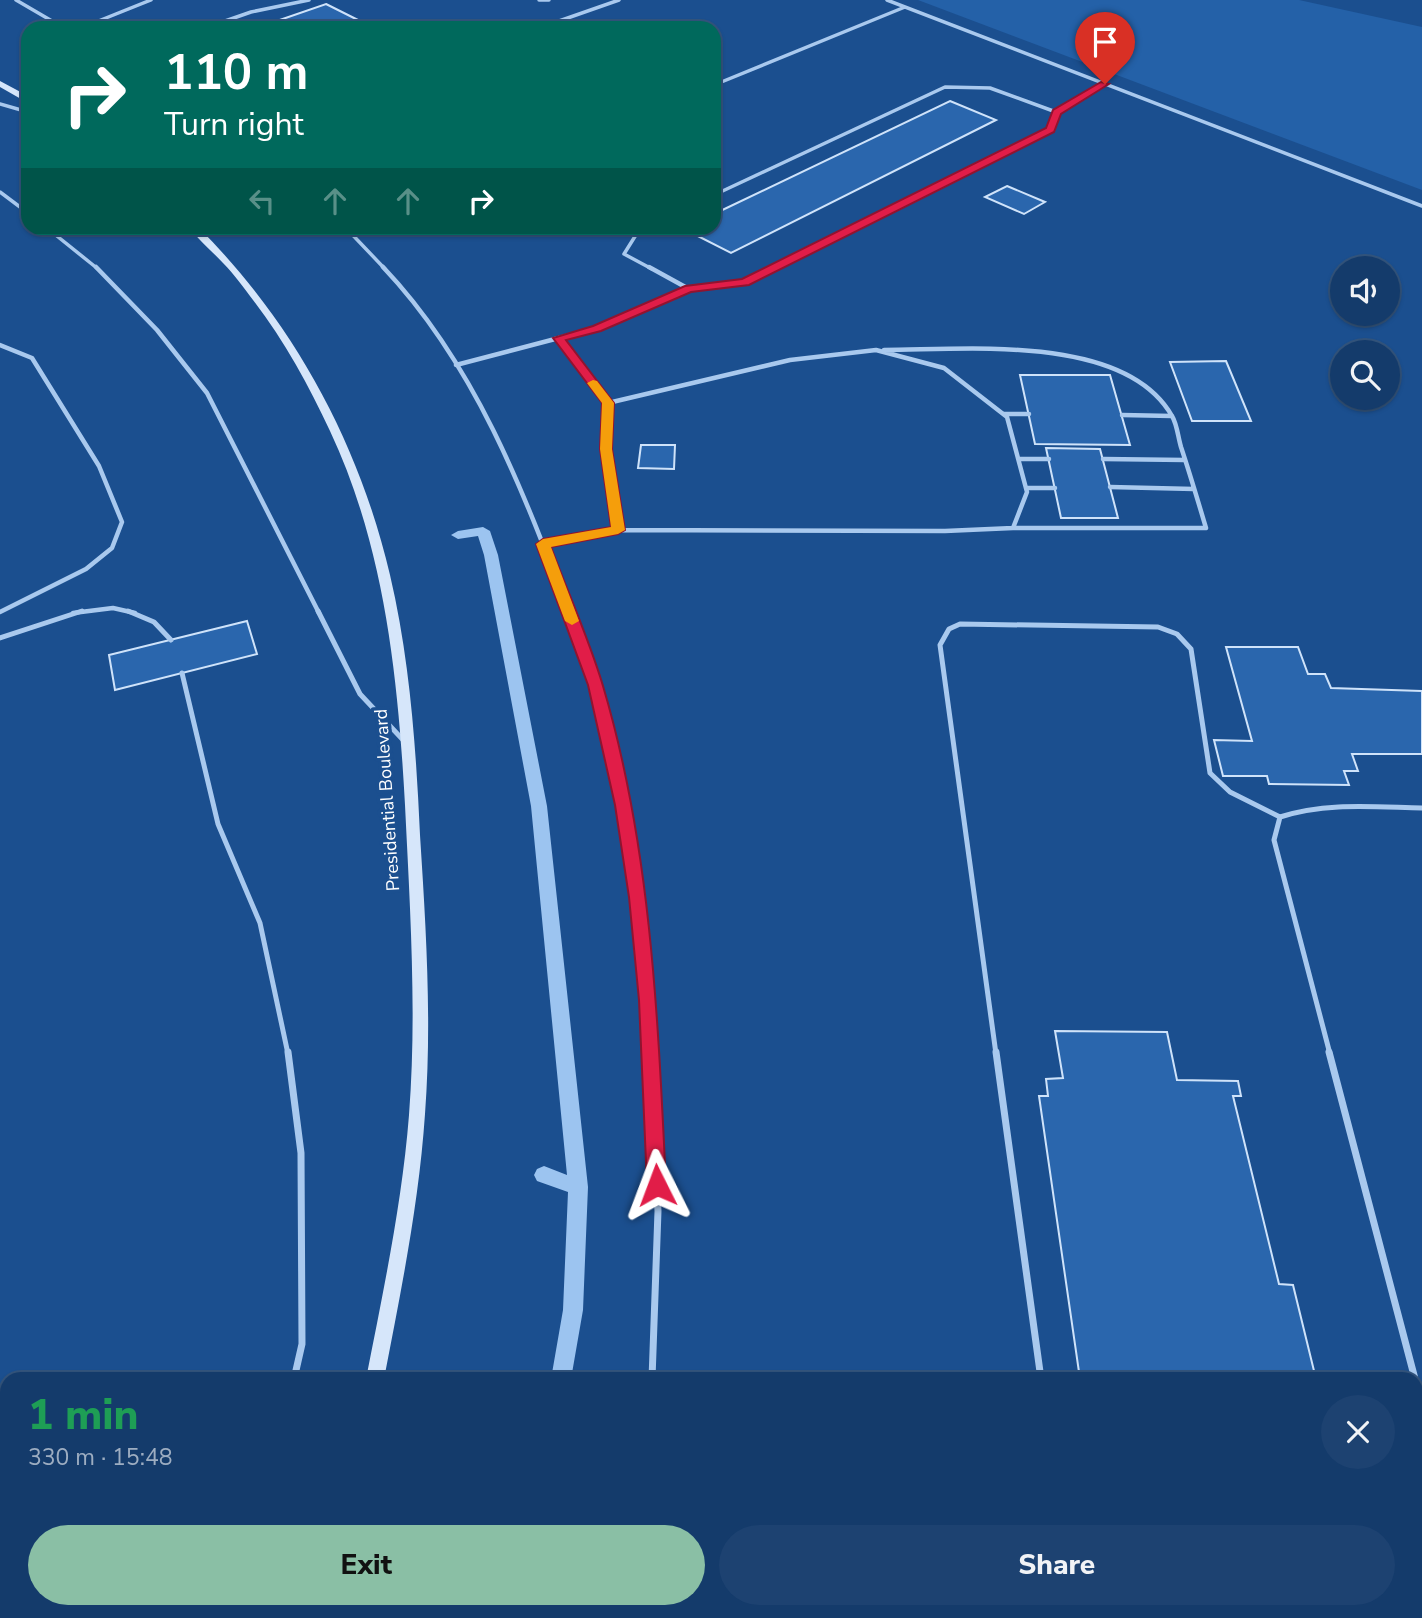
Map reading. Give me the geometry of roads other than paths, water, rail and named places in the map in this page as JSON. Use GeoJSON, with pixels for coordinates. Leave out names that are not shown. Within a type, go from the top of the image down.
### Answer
{"type":"FeatureCollection","features":[{"type":"Feature","properties":{"kind":"main road"},"geometry":{"type":"LineString","coordinates":[[0,83],[21,96]]}},
{"type":"Feature","properties":{"kind":"main road","name":"Presidential Boulevard"},"geometry":{"type":"LineString","coordinates":[[201,235],[245,280],[274,319],[311,384],[345,458],[384,575],[409,747],[418,938],[417,1114],[394,1283],[376,1372]]}},
{"type":"Feature","properties":{"kind":"lane"},"geometry":{"type":"LineString","coordinates":[[16,0],[52,21]]}},
{"type":"Feature","properties":{"kind":"lane"},"geometry":{"type":"LineString","coordinates":[[98,21],[150,0]]}},
{"type":"Feature","properties":{"kind":"lane"},"geometry":{"type":"LineString","coordinates":[[225,21],[251,12],[309,0]]}},
{"type":"Feature","properties":{"kind":"lane"},"geometry":{"type":"LineString","coordinates":[[539,0],[549,0]]}},
{"type":"Feature","properties":{"kind":"lane"},"geometry":{"type":"LineString","coordinates":[[559,21],[619,0]]}},
{"type":"Feature","properties":{"kind":"lane"},"geometry":{"type":"LineString","coordinates":[[887,0],[1422,206]]}},
{"type":"Feature","properties":{"kind":"lane"},"geometry":{"type":"LineString","coordinates":[[721,82],[905,7]]}},
{"type":"Feature","properties":{"kind":"lane"},"geometry":{"type":"LineString","coordinates":[[721,192],[945,87],[977,84],[1056,112]]}},
{"type":"Feature","properties":{"kind":"lane"},"geometry":{"type":"LineString","coordinates":[[456,365],[597,328],[689,289],[745,282],[1050,130],[1056,112],[1105,84]]}},
{"type":"Feature","properties":{"kind":"lane"},"geometry":{"type":"LineString","coordinates":[[0,104],[21,110]]}},
{"type":"Feature","properties":{"kind":"lane"},"geometry":{"type":"LineString","coordinates":[[0,192],[21,208]]}},
{"type":"Feature","properties":{"kind":"lane"},"geometry":{"type":"LineString","coordinates":[[56,235],[95,266],[158,330],[207,393],[360,694],[409,747]]}},
{"type":"Feature","properties":{"kind":"lane"},"geometry":{"type":"LineString","coordinates":[[353,235],[416,302],[498,437],[543,544],[596,685],[622,805],[637,897],[648,1000],[658,1211],[652,1372]]}},
{"type":"Feature","properties":{"kind":"lane"},"geometry":{"type":"LineString","coordinates":[[636,235],[624,254],[689,289]]}},
{"type":"Feature","properties":{"kind":"lane"},"geometry":{"type":"LineString","coordinates":[[559,338],[608,403],[606,449],[618,530]]}},
{"type":"Feature","properties":{"kind":"lane"},"geometry":{"type":"LineString","coordinates":[[0,345],[32,358],[100,466],[122,522],[112,548],[86,569],[0,612]]}},
{"type":"Feature","properties":{"kind":"lane"},"geometry":{"type":"LineString","coordinates":[[543,544],[618,530],[945,531],[1013,528],[1206,528],[1172,416],[1144,385],[1111,365],[1063,354],[1003,350],[876,350],[790,360],[608,403]]}},
{"type":"Feature","properties":{"kind":"lane"},"geometry":{"type":"LineString","coordinates":[[876,350],[944,368],[1007,416],[1026,488],[1013,528]]}},
{"type":"Feature","properties":{"kind":"lane"},"geometry":{"type":"LineString","coordinates":[[1003,414],[1029,414]]}},
{"type":"Feature","properties":{"kind":"lane"},"geometry":{"type":"LineString","coordinates":[[1122,415],[1172,416]]}},
{"type":"Feature","properties":{"kind":"lane"},"geometry":{"type":"LineString","coordinates":[[1019,459],[1049,459]]}},
{"type":"Feature","properties":{"kind":"lane"},"geometry":{"type":"LineString","coordinates":[[1103,459],[1185,460]]}},
{"type":"Feature","properties":{"kind":"lane"},"geometry":{"type":"LineString","coordinates":[[1110,487],[1194,489]]}},
{"type":"Feature","properties":{"kind":"lane"},"geometry":{"type":"LineString","coordinates":[[1026,488],[1055,488]]}},
{"type":"Feature","properties":{"kind":"lane"},"geometry":{"type":"LineString","coordinates":[[0,638],[46,620],[107,608],[148,616],[162,626],[171,640]]}},
{"type":"Feature","properties":{"kind":"lane"},"geometry":{"type":"LineString","coordinates":[[1040,1372],[940,645],[949,629],[960,624],[1158,627],[1177,634],[1191,649],[1210,773],[1230,792],[1280,817],[1304,809],[1332,806],[1422,808]]}},
{"type":"Feature","properties":{"kind":"lane"},"geometry":{"type":"LineString","coordinates":[[182,673],[218,824],[260,923],[285,1030],[301,1153],[302,1344],[295,1372]]}},
{"type":"Feature","properties":{"kind":"lane"},"geometry":{"type":"LineString","coordinates":[[1280,817],[1274,840],[1413,1372]]}},
{"type":"Feature","properties":{"kind":"waterway"},"geometry":{"type":"LineString","coordinates":[[458,535],[483,531],[491,555],[539,806],[578,1187]]}},
{"type":"Feature","properties":{"kind":"waterway"},"geometry":{"type":"LineString","coordinates":[[544,1175],[578,1187]]}},
{"type":"Feature","properties":{"kind":"waterway"},"geometry":{"type":"LineString","coordinates":[[562,1372],[573,1310],[578,1187]]}}]}
